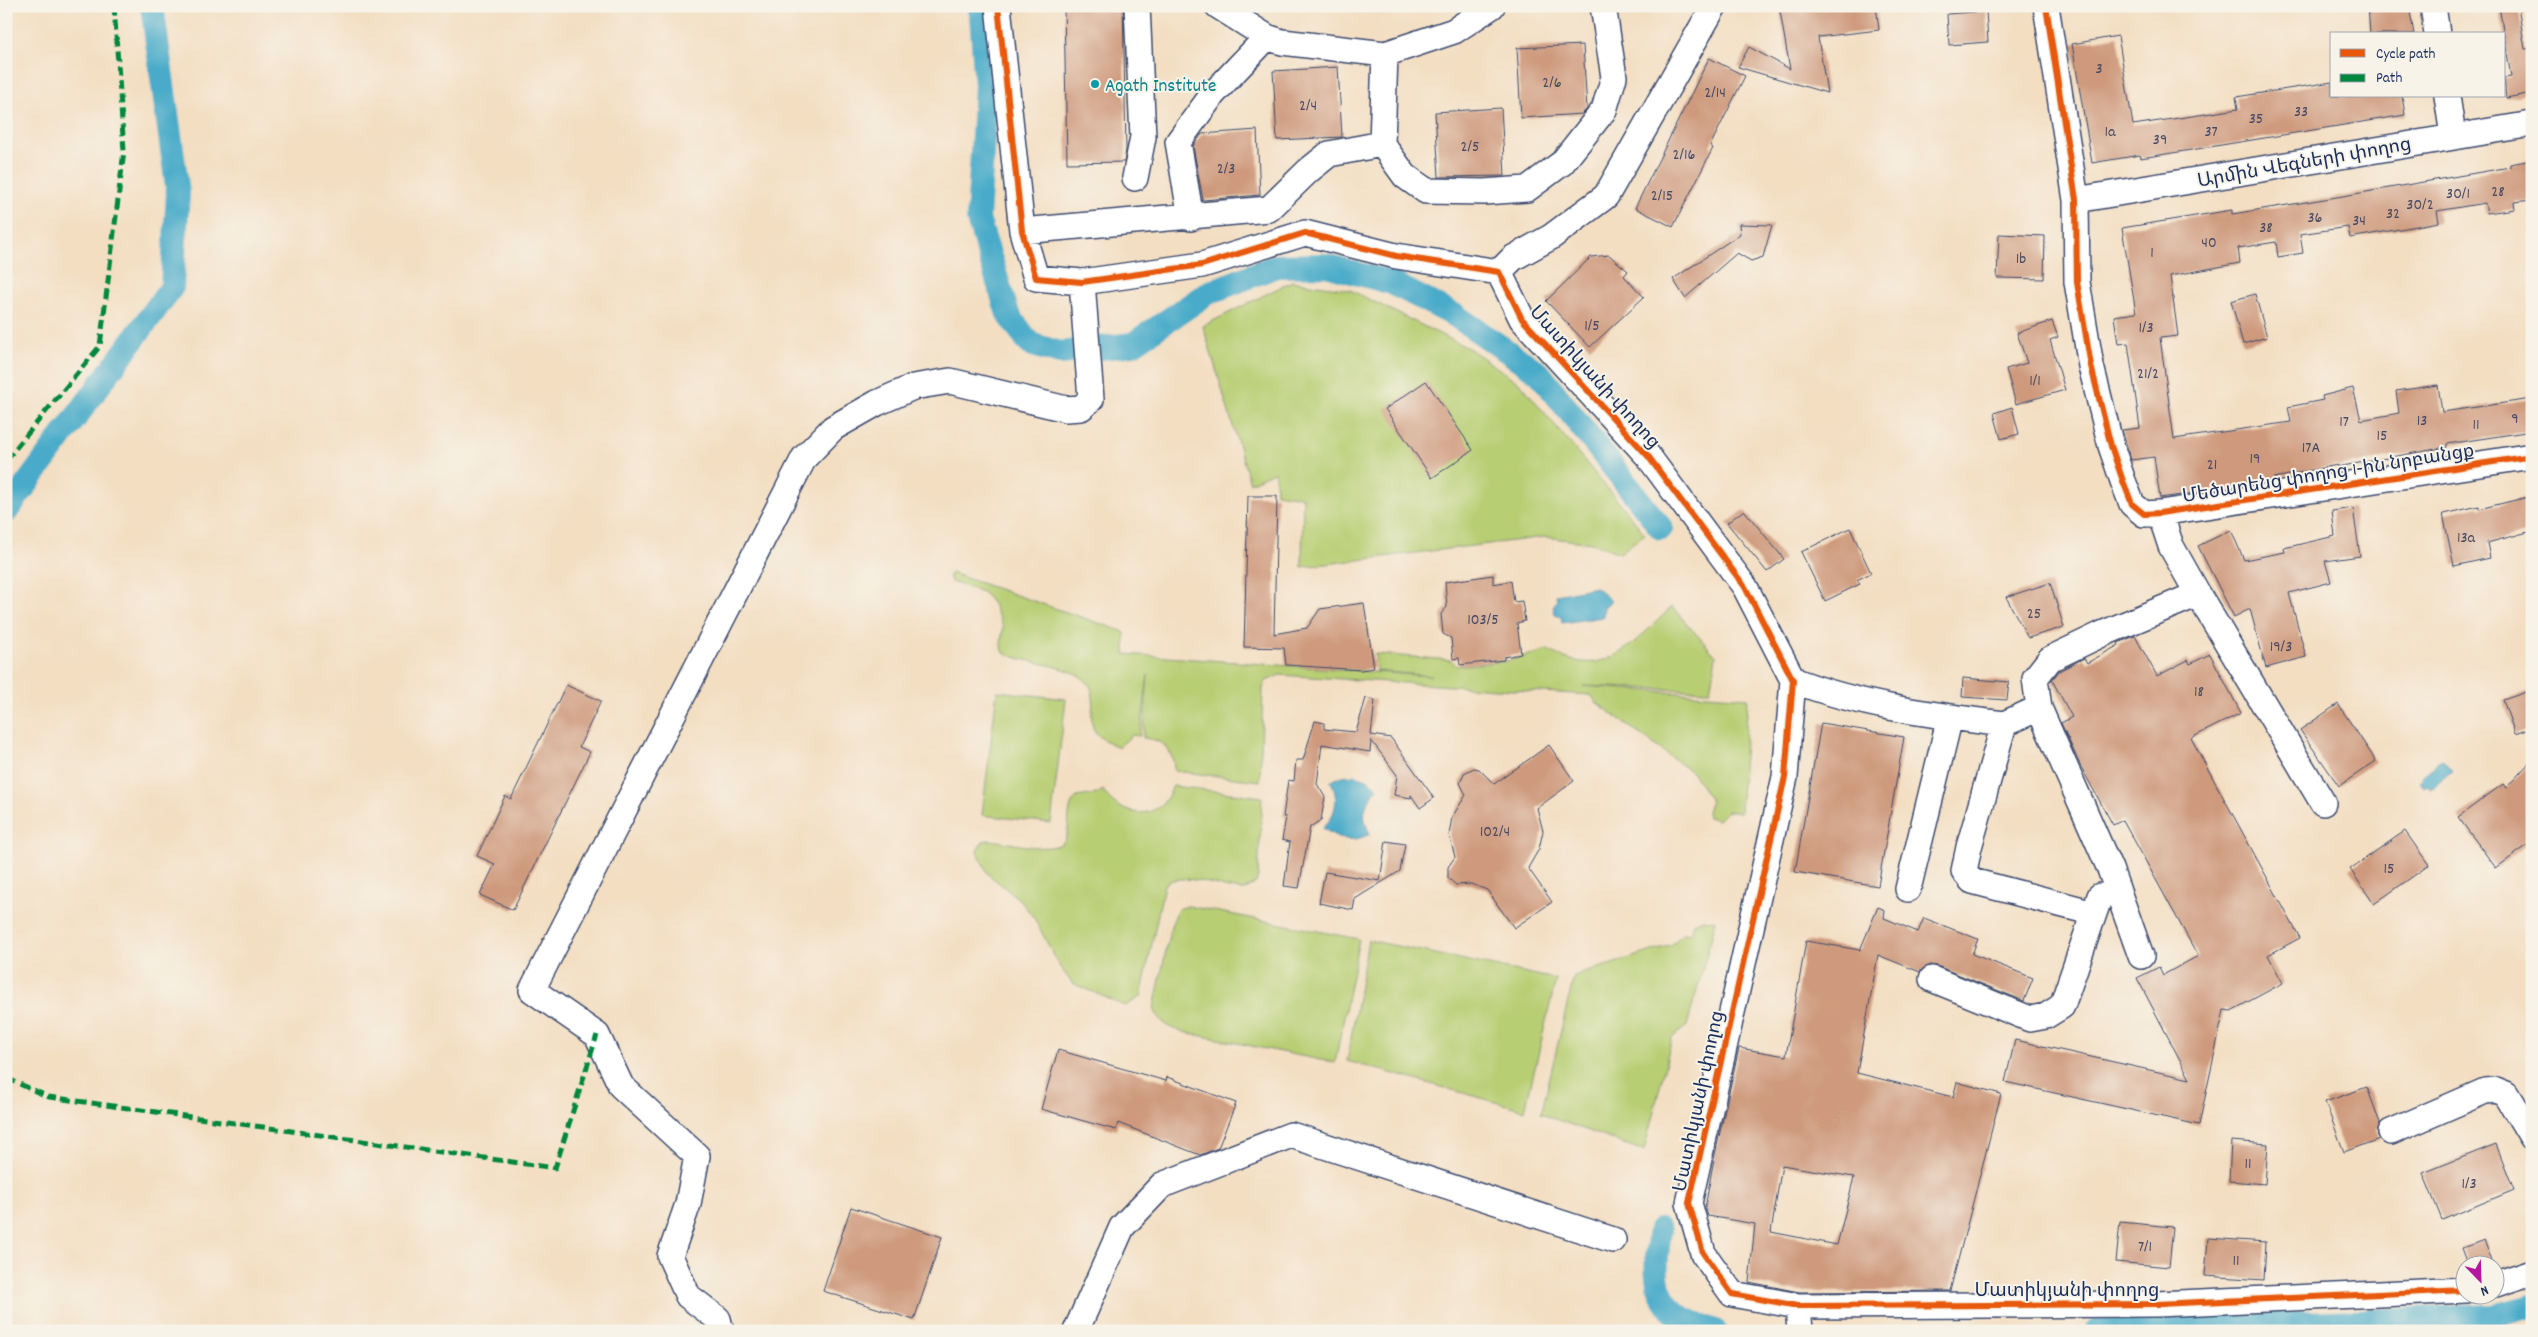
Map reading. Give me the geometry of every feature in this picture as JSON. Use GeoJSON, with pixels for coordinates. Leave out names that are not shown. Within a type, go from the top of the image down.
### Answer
{"type":"FeatureCollection","features":[{"type":"Feature","properties":{"kind":"street"},"geometry":{"type":"LineString","coordinates":[[998,6],[1022,231],[1036,278],[1082,282],[1202,265],[1306,233],[1396,256],[1499,272],[1513,258],[1550,237],[1606,196],[1714,6]]}},
{"type":"Feature","properties":{"kind":"street"},"geometry":{"type":"LineString","coordinates":[[1135,178],[1143,136],[1137,6]]}},
{"type":"Feature","properties":{"kind":"street"},"geometry":{"type":"LineString","coordinates":[[1218,6],[1267,37],[1282,42],[1385,54],[1454,31],[1492,6]]}},
{"type":"Feature","properties":{"kind":"street"},"geometry":{"type":"LineString","coordinates":[[1385,54],[1382,144],[1405,176],[1426,191],[1484,192],[1527,189],[1562,163],[1604,110],[1614,77],[1603,6]]}},
{"type":"Feature","properties":{"kind":"street"},"geometry":{"type":"LineString","coordinates":[[2046,6],[2076,200]]}},
{"type":"Feature","properties":{"kind":"street"},"geometry":{"type":"LineString","coordinates":[[2433,6],[2437,32]]}},
{"type":"Feature","properties":{"kind":"street"},"geometry":{"type":"LineString","coordinates":[[1191,218],[1178,142],[1213,94],[1267,37]]}},
{"type":"Feature","properties":{"kind":"street"},"geometry":{"type":"LineString","coordinates":[[2447,98],[2453,136]]}},
{"type":"Feature","properties":{"kind":"street","name":"Արմին Վեգների փողոց"},"geometry":{"type":"LineString","coordinates":[[2076,200],[2532,124]]}},
{"type":"Feature","properties":{"kind":"street"},"geometry":{"type":"LineString","coordinates":[[1022,231],[1191,218],[1269,209],[1308,171],[1329,154],[1382,144]]}},
{"type":"Feature","properties":{"kind":"street","name":"Մեծարենց փողոց 1-ին նրբանցք"},"geometry":{"type":"LineString","coordinates":[[2076,200],[2077,282],[2091,366],[2111,446],[2132,504],[2144,514],[2532,456]]}},
{"type":"Feature","properties":{"kind":"street","name":"Մատիկյանի փողոց"},"geometry":{"type":"LineString","coordinates":[[1499,272],[1522,320],[1648,456],[1745,588],[1792,680],[1785,777],[1689,1203],[1703,1253],[1732,1294],[1798,1306],[2156,1304],[2456,1290]]}},
{"type":"Feature","properties":{"kind":"street"},"geometry":{"type":"LineString","coordinates":[[721,1331],[718,1319],[688,1296],[670,1256],[688,1204],[697,1156],[622,1086],[597,1035],[532,990],[804,458],[833,428],[877,403],[913,387],[950,382],[1066,409],[1081,408],[1091,399],[1092,379],[1082,282]]}},
{"type":"Feature","properties":{"kind":"street"},"geometry":{"type":"LineString","coordinates":[[2160,513],[2171,546],[2323,804]]}},
{"type":"Feature","properties":{"kind":"street"},"geometry":{"type":"LineString","coordinates":[[2141,956],[2110,869],[2039,708],[2035,678],[2050,659],[2102,634],[2198,594]]}},
{"type":"Feature","properties":{"kind":"street"},"geometry":{"type":"LineString","coordinates":[[1792,680],[1826,693],[1950,717],[2004,724],[2039,708]]}},
{"type":"Feature","properties":{"kind":"street"},"geometry":{"type":"LineString","coordinates":[[1908,888],[1950,717]]}},
{"type":"Feature","properties":{"kind":"street"},"geometry":{"type":"LineString","coordinates":[[2004,724],[1964,871],[1972,881],[2094,913]]}},
{"type":"Feature","properties":{"kind":"street"},"geometry":{"type":"LineString","coordinates":[[1932,980],[2030,1019],[2046,1016],[2062,1006],[2110,869]]}},
{"type":"Feature","properties":{"kind":"street"},"geometry":{"type":"LineString","coordinates":[[2391,1132],[2485,1091],[2496,1090],[2506,1094],[2532,1137]]}},
{"type":"Feature","properties":{"kind":"street"},"geometry":{"type":"LineString","coordinates":[[1076,1331],[1122,1227],[1162,1185],[1291,1135],[1613,1240]]}},
{"type":"Feature","properties":{"kind":"street"},"geometry":{"type":"LineString","coordinates":[[2506,1281],[2532,1272]]}},
{"type":"Feature","properties":{"kind":"street"},"geometry":{"type":"LineString","coordinates":[[1798,1306],[1800,1331]]}},
{"type":"Feature","properties":{"kind":"green space"},"geometry":{"type":"Polygon","coordinates":[[[1292,281],[1350,290],[1470,349],[1521,384],[1645,534],[1620,553],[1592,543],[1545,537],[1302,567],[1303,497],[1276,493],[1275,471],[1250,483],[1203,326],[1292,281]]]}},
{"type":"Feature","properties":{"kind":"green space"},"geometry":{"type":"Polygon","coordinates":[[[951,573],[1125,632],[1125,654],[1431,676],[1376,671],[1375,654],[1451,660],[1457,666],[1507,661],[1548,650],[1568,659],[1586,662],[1602,660],[1617,654],[1630,645],[1672,607],[1716,656],[1710,691],[1583,686],[1748,698],[1740,813],[1727,811],[1718,820],[1708,817],[1707,811],[1711,801],[1693,773],[1596,702],[1591,695],[1280,675],[1266,681],[1263,688],[1260,781],[1174,771],[1170,752],[1157,741],[1143,738],[1148,675],[1140,736],[1132,735],[1119,747],[1108,742],[1101,738],[1094,730],[1092,723],[1093,695],[1087,682],[1070,671],[1004,653],[1001,645],[1003,627],[993,604],[983,592],[951,582],[949,575],[951,573]]]}},
{"type":"Feature","properties":{"kind":"green space"},"geometry":{"type":"Polygon","coordinates":[[[997,691],[1066,699],[1051,823],[982,815],[997,691]]]}},
{"type":"Feature","properties":{"kind":"green space"},"geometry":{"type":"Polygon","coordinates":[[[1173,786],[1262,797],[1258,876],[1256,883],[1244,890],[1181,879],[1164,885],[1141,997],[1125,1006],[1072,983],[1060,967],[1034,918],[1020,900],[988,874],[977,851],[983,841],[990,840],[1033,847],[1056,846],[1066,838],[1070,809],[1072,802],[1077,797],[1097,794],[1103,790],[1114,803],[1128,811],[1137,813],[1153,810],[1160,806],[1168,797],[1173,786]]]}},
{"type":"Feature","properties":{"kind":"green space"},"geometry":{"type":"Polygon","coordinates":[[[1188,906],[1359,939],[1335,1063],[1183,1032],[1169,1026],[1158,1017],[1154,1008],[1171,926],[1178,909],[1188,906]]]}},
{"type":"Feature","properties":{"kind":"green space"},"geometry":{"type":"Polygon","coordinates":[[[1703,919],[1716,921],[1687,1026],[1672,1038],[1644,1151],[1541,1114],[1574,976],[1671,945],[1684,933],[1691,934],[1694,923],[1703,919]]]}},
{"type":"Feature","properties":{"kind":"green space"},"geometry":{"type":"Polygon","coordinates":[[[1368,940],[1556,979],[1525,1110],[1347,1061],[1368,940]]]}},
{"type":"Feature","properties":{"kind":"water"},"geometry":{"type":"Polygon","coordinates":[[[1596,587],[1611,601],[1604,607],[1603,617],[1562,623],[1561,616],[1555,614],[1553,606],[1557,601],[1556,595],[1596,587]]]}},
{"type":"Feature","properties":{"kind":"water"},"geometry":{"type":"Polygon","coordinates":[[[2442,759],[2452,771],[2431,788],[2427,785],[2424,787],[2419,782],[2423,779],[2421,776],[2442,759]]]}},
{"type":"Feature","properties":{"kind":"water"},"geometry":{"type":"Polygon","coordinates":[[[1355,775],[1367,779],[1378,788],[1369,800],[1364,815],[1370,834],[1357,839],[1340,838],[1323,828],[1334,812],[1336,800],[1331,781],[1342,776],[1355,775]]]}},
{"type":"Feature","properties":{"kind":"building","name":"Agath Institute"},"geometry":{"type":"Polygon","coordinates":[[[1064,6],[1123,6],[1126,150],[1124,162],[1067,163],[1064,6]]]}},
{"type":"Feature","properties":{"kind":"building"},"geometry":{"type":"Polygon","coordinates":[[[1779,6],[1876,6],[1879,30],[1818,37],[1827,93],[1738,67],[1749,47],[1790,69],[1779,6]]]}},
{"type":"Feature","properties":{"kind":"building"},"geometry":{"type":"Polygon","coordinates":[[[2368,6],[2409,6],[2414,32],[2370,32],[2368,6]]]}},
{"type":"Feature","properties":{"kind":"building"},"geometry":{"type":"Polygon","coordinates":[[[2499,6],[2518,6],[2525,49],[2532,48],[2532,93],[2506,98],[2506,78],[2511,77],[2506,47],[2506,32],[2503,32],[2499,6]]]}},
{"type":"Feature","properties":{"kind":"building"},"geometry":{"type":"Polygon","coordinates":[[[1986,11],[1988,42],[1949,45],[1947,14],[1986,11]]]}},
{"type":"Feature","properties":{"kind":"building"},"geometry":{"type":"Polygon","coordinates":[[[2118,36],[2133,125],[2238,109],[2236,97],[2330,82],[2330,98],[2402,98],[2405,115],[2141,158],[2140,155],[2092,163],[2072,44],[2118,36]]]}},
{"type":"Feature","properties":{"kind":"building"},"geometry":{"type":"Polygon","coordinates":[[[1583,45],[1587,109],[1582,114],[1521,118],[1517,48],[1583,45]]]}},
{"type":"Feature","properties":{"kind":"building"},"geometry":{"type":"Polygon","coordinates":[[[1709,58],[1745,76],[1710,146],[1713,148],[1673,227],[1635,208],[1709,58]]]}},
{"type":"Feature","properties":{"kind":"building"},"geometry":{"type":"Polygon","coordinates":[[[1338,67],[1342,137],[1277,140],[1273,71],[1338,67]]]}},
{"type":"Feature","properties":{"kind":"building"},"geometry":{"type":"Polygon","coordinates":[[[1501,108],[1505,176],[1439,177],[1435,112],[1501,108]]]}},
{"type":"Feature","properties":{"kind":"building"},"geometry":{"type":"Polygon","coordinates":[[[1257,130],[1260,195],[1203,200],[1193,146],[1202,134],[1257,130]]]}},
{"type":"Feature","properties":{"kind":"building"},"geometry":{"type":"Polygon","coordinates":[[[2532,160],[2532,200],[2514,202],[2515,209],[2487,213],[2485,203],[2437,211],[2439,222],[2350,238],[2348,227],[2300,234],[2303,253],[2278,257],[2276,242],[2238,248],[2240,263],[2170,276],[2178,336],[2160,338],[2174,439],[2291,422],[2288,407],[2323,400],[2322,396],[2353,388],[2361,420],[2399,413],[2396,391],[2438,385],[2442,412],[2532,399],[2532,431],[2447,444],[2447,447],[2337,467],[2337,465],[2274,478],[2275,481],[2160,498],[2154,457],[2131,460],[2122,430],[2140,428],[2128,343],[2118,344],[2114,316],[2136,313],[2122,228],[2232,210],[2232,214],[2343,196],[2510,167],[2510,164],[2532,160]]]}},
{"type":"Feature","properties":{"kind":"building"},"geometry":{"type":"Polygon","coordinates":[[[1739,224],[1772,225],[1763,257],[1751,261],[1737,253],[1685,298],[1673,279],[1740,234],[1739,224]]]}},
{"type":"Feature","properties":{"kind":"building"},"geometry":{"type":"Polygon","coordinates":[[[1999,234],[2045,236],[2044,279],[1997,278],[1999,234]]]}},
{"type":"Feature","properties":{"kind":"building"},"geometry":{"type":"Polygon","coordinates":[[[1609,255],[1628,271],[1624,276],[1644,297],[1590,347],[1546,301],[1591,257],[1609,255]]]}},
{"type":"Feature","properties":{"kind":"building"},"geometry":{"type":"Polygon","coordinates":[[[2255,294],[2267,337],[2243,344],[2231,301],[2255,294]]]}},
{"type":"Feature","properties":{"kind":"building"},"geometry":{"type":"Polygon","coordinates":[[[2052,321],[2058,337],[2050,340],[2065,390],[2016,404],[2006,369],[2027,363],[2017,333],[2052,321]]]}},
{"type":"Feature","properties":{"kind":"building"},"geometry":{"type":"Polygon","coordinates":[[[1426,381],[1473,450],[1432,478],[1385,409],[1426,381]]]}},
{"type":"Feature","properties":{"kind":"building"},"geometry":{"type":"Polygon","coordinates":[[[2012,407],[2019,434],[2001,439],[1994,413],[2012,407]]]}},
{"type":"Feature","properties":{"kind":"building"},"geometry":{"type":"Polygon","coordinates":[[[1248,496],[1277,496],[1274,634],[1307,628],[1320,609],[1364,603],[1374,668],[1361,670],[1286,665],[1284,648],[1244,647],[1248,496]]]}},
{"type":"Feature","properties":{"kind":"building"},"geometry":{"type":"Polygon","coordinates":[[[2532,496],[2532,531],[2487,543],[2490,558],[2454,566],[2443,514],[2479,506],[2479,509],[2532,496]]]}},
{"type":"Feature","properties":{"kind":"building"},"geometry":{"type":"Polygon","coordinates":[[[2353,508],[2360,556],[2325,561],[2331,582],[2289,593],[2306,657],[2266,668],[2250,609],[2234,617],[2198,546],[2231,530],[2244,560],[2285,552],[2284,548],[2335,536],[2332,511],[2353,508]]]}},
{"type":"Feature","properties":{"kind":"building"},"geometry":{"type":"Polygon","coordinates":[[[1744,510],[1784,559],[1767,572],[1727,523],[1744,510]]]}},
{"type":"Feature","properties":{"kind":"building"},"geometry":{"type":"Polygon","coordinates":[[[1850,528],[1871,573],[1857,580],[1860,584],[1825,601],[1801,552],[1850,528]]]}},
{"type":"Feature","properties":{"kind":"building"},"geometry":{"type":"Polygon","coordinates":[[[1493,575],[1493,584],[1511,581],[1514,602],[1522,601],[1525,621],[1517,623],[1521,654],[1504,657],[1504,660],[1460,665],[1459,658],[1453,659],[1451,638],[1443,634],[1441,614],[1447,607],[1445,582],[1493,575]]]}},
{"type":"Feature","properties":{"kind":"building"},"geometry":{"type":"Polygon","coordinates":[[[2050,583],[2064,627],[2028,638],[2006,597],[2050,583]]]}},
{"type":"Feature","properties":{"kind":"building"},"geometry":{"type":"Polygon","coordinates":[[[2135,636],[2157,676],[2188,660],[2190,664],[2210,654],[2241,713],[2191,738],[2300,938],[2268,955],[2283,983],[2231,1011],[2224,1010],[2199,1125],[2005,1082],[2015,1040],[2190,1079],[2137,978],[2159,967],[2163,975],[2198,956],[2123,820],[2113,825],[2081,767],[2061,723],[2072,717],[2052,680],[2059,671],[2084,658],[2087,663],[2119,645],[2118,643],[2135,636]]]}},
{"type":"Feature","properties":{"kind":"building"},"geometry":{"type":"Polygon","coordinates":[[[1963,678],[2009,682],[2007,700],[1962,697],[1963,678]]]}},
{"type":"Feature","properties":{"kind":"building"},"geometry":{"type":"Polygon","coordinates":[[[566,685],[601,701],[579,747],[590,752],[513,910],[480,895],[495,864],[477,856],[505,796],[511,799],[566,685]]]}},
{"type":"Feature","properties":{"kind":"building"},"geometry":{"type":"Polygon","coordinates":[[[2532,690],[2532,728],[2515,734],[2503,700],[2532,690]]]}},
{"type":"Feature","properties":{"kind":"building"},"geometry":{"type":"Polygon","coordinates":[[[1366,698],[1375,700],[1371,735],[1391,738],[1434,798],[1420,808],[1411,795],[1411,798],[1394,795],[1397,775],[1371,740],[1370,752],[1322,744],[1317,784],[1325,797],[1321,820],[1310,827],[1299,888],[1284,886],[1290,842],[1282,840],[1286,817],[1283,817],[1288,780],[1294,781],[1296,760],[1303,760],[1315,721],[1324,723],[1324,729],[1356,732],[1366,698]]]}},
{"type":"Feature","properties":{"kind":"building"},"geometry":{"type":"Polygon","coordinates":[[[2338,704],[2376,761],[2339,786],[2300,730],[2338,704]]]}},
{"type":"Feature","properties":{"kind":"building"},"geometry":{"type":"Polygon","coordinates":[[[1821,723],[1904,737],[1878,886],[1795,872],[1821,723]]]}},
{"type":"Feature","properties":{"kind":"building"},"geometry":{"type":"Polygon","coordinates":[[[1549,745],[1574,781],[1537,808],[1543,831],[1539,849],[1528,868],[1552,902],[1514,928],[1487,890],[1471,884],[1456,885],[1448,878],[1448,867],[1455,857],[1449,835],[1452,817],[1466,795],[1460,783],[1464,773],[1474,768],[1479,769],[1494,784],[1549,745]]]}},
{"type":"Feature","properties":{"kind":"building"},"geometry":{"type":"Polygon","coordinates":[[[2532,760],[2532,842],[2496,868],[2458,817],[2503,784],[2506,788],[2532,760]]]}},
{"type":"Feature","properties":{"kind":"building"},"geometry":{"type":"Polygon","coordinates":[[[2405,831],[2429,865],[2374,904],[2350,869],[2405,831]]]}},
{"type":"Feature","properties":{"kind":"building"},"geometry":{"type":"Polygon","coordinates":[[[1386,841],[1405,844],[1400,871],[1355,899],[1353,910],[1319,903],[1325,872],[1380,881],[1386,841]]]}},
{"type":"Feature","properties":{"kind":"building"},"geometry":{"type":"Polygon","coordinates":[[[1878,907],[1885,910],[1884,918],[1918,932],[1924,918],[1978,939],[1972,954],[2033,978],[2024,1001],[1937,966],[1930,965],[1920,972],[1878,955],[1857,1073],[1953,1097],[1957,1082],[2001,1094],[1950,1291],[1799,1292],[1749,1282],[1755,1224],[1708,1216],[1705,1208],[1739,1048],[1786,1056],[1806,941],[1860,950],[1878,907]],[[1782,1165],[1771,1232],[1837,1245],[1854,1177],[1782,1165]]]}},
{"type":"Feature","properties":{"kind":"building"},"geometry":{"type":"Polygon","coordinates":[[[1058,1050],[1166,1081],[1167,1077],[1236,1103],[1218,1148],[1200,1155],[1118,1123],[1116,1130],[1041,1109],[1058,1050]]]}},
{"type":"Feature","properties":{"kind":"building"},"geometry":{"type":"Polygon","coordinates":[[[2367,1087],[2380,1123],[2377,1131],[2379,1139],[2344,1152],[2325,1102],[2367,1087]]]}},
{"type":"Feature","properties":{"kind":"building"},"geometry":{"type":"Polygon","coordinates":[[[2231,1141],[2268,1144],[2265,1184],[2229,1181],[2231,1141]]]}},
{"type":"Feature","properties":{"kind":"building"},"geometry":{"type":"Polygon","coordinates":[[[2496,1144],[2514,1190],[2442,1220],[2423,1173],[2496,1144]]]}},
{"type":"Feature","properties":{"kind":"building"},"geometry":{"type":"Polygon","coordinates":[[[851,1207],[942,1237],[914,1320],[823,1291],[851,1207]]]}},
{"type":"Feature","properties":{"kind":"building"},"geometry":{"type":"Polygon","coordinates":[[[2120,1222],[2173,1227],[2169,1267],[2116,1262],[2120,1222]]]}},
{"type":"Feature","properties":{"kind":"building"},"geometry":{"type":"Polygon","coordinates":[[[2208,1238],[2266,1242],[2264,1280],[2205,1276],[2208,1238]]]}},
{"type":"Feature","properties":{"kind":"building"},"geometry":{"type":"Polygon","coordinates":[[[2484,1240],[2489,1254],[2464,1254],[2462,1248],[2484,1240]]]}},
{"type":"Feature","properties":{"kind":"waterway"},"geometry":{"type":"LineString","coordinates":[[6,512],[172,287],[178,193],[152,6]]}},
{"type":"Feature","properties":{"kind":"waterway"},"geometry":{"type":"LineString","coordinates":[[979,6],[986,86],[978,219],[1008,314],[1030,344],[1060,353],[1133,344],[1208,293],[1276,266],[1326,265],[1392,283],[1456,316],[1539,373],[1661,528]]}},
{"type":"Feature","properties":{"kind":"waterway"},"geometry":{"type":"LineString","coordinates":[[1660,1230],[1656,1264],[1658,1285],[1662,1295],[1680,1316],[1715,1331]]}},
{"type":"Feature","properties":{"kind":"waterway"},"geometry":{"type":"LineString","coordinates":[[2097,1331],[2493,1316],[2532,1306]]}},
{"type":"Feature","properties":{"kind":"marked path"},"geometry":{"type":"LineString","coordinates":[[6,460],[100,346],[124,151],[114,6]]}},
{"type":"Feature","properties":{"kind":"marked path"},"geometry":{"type":"LineString","coordinates":[[6,1078],[49,1097],[555,1168],[597,1035]]}},
{"type":"Feature","properties":{"kind":"cycle path"},"geometry":{"type":"LineString","coordinates":[[998,6],[1022,231],[1036,278],[1082,282],[1202,265],[1305,233],[1396,256],[1499,272],[1522,319],[1648,456],[1745,587],[1793,680],[1785,777],[1689,1203],[1703,1253],[1732,1294],[1798,1306],[2157,1304],[2456,1290]]}},
{"type":"Feature","properties":{"kind":"cycle path"},"geometry":{"type":"LineString","coordinates":[[2046,6],[2076,200],[2077,282],[2091,366],[2111,446],[2132,504],[2144,514],[2160,513],[2532,456]]}},
{"type":"Feature","properties":{"kind":"place","name":"Agath Institute"},"geometry":{"type":"Point","coordinates":[1095,84]}}]}
